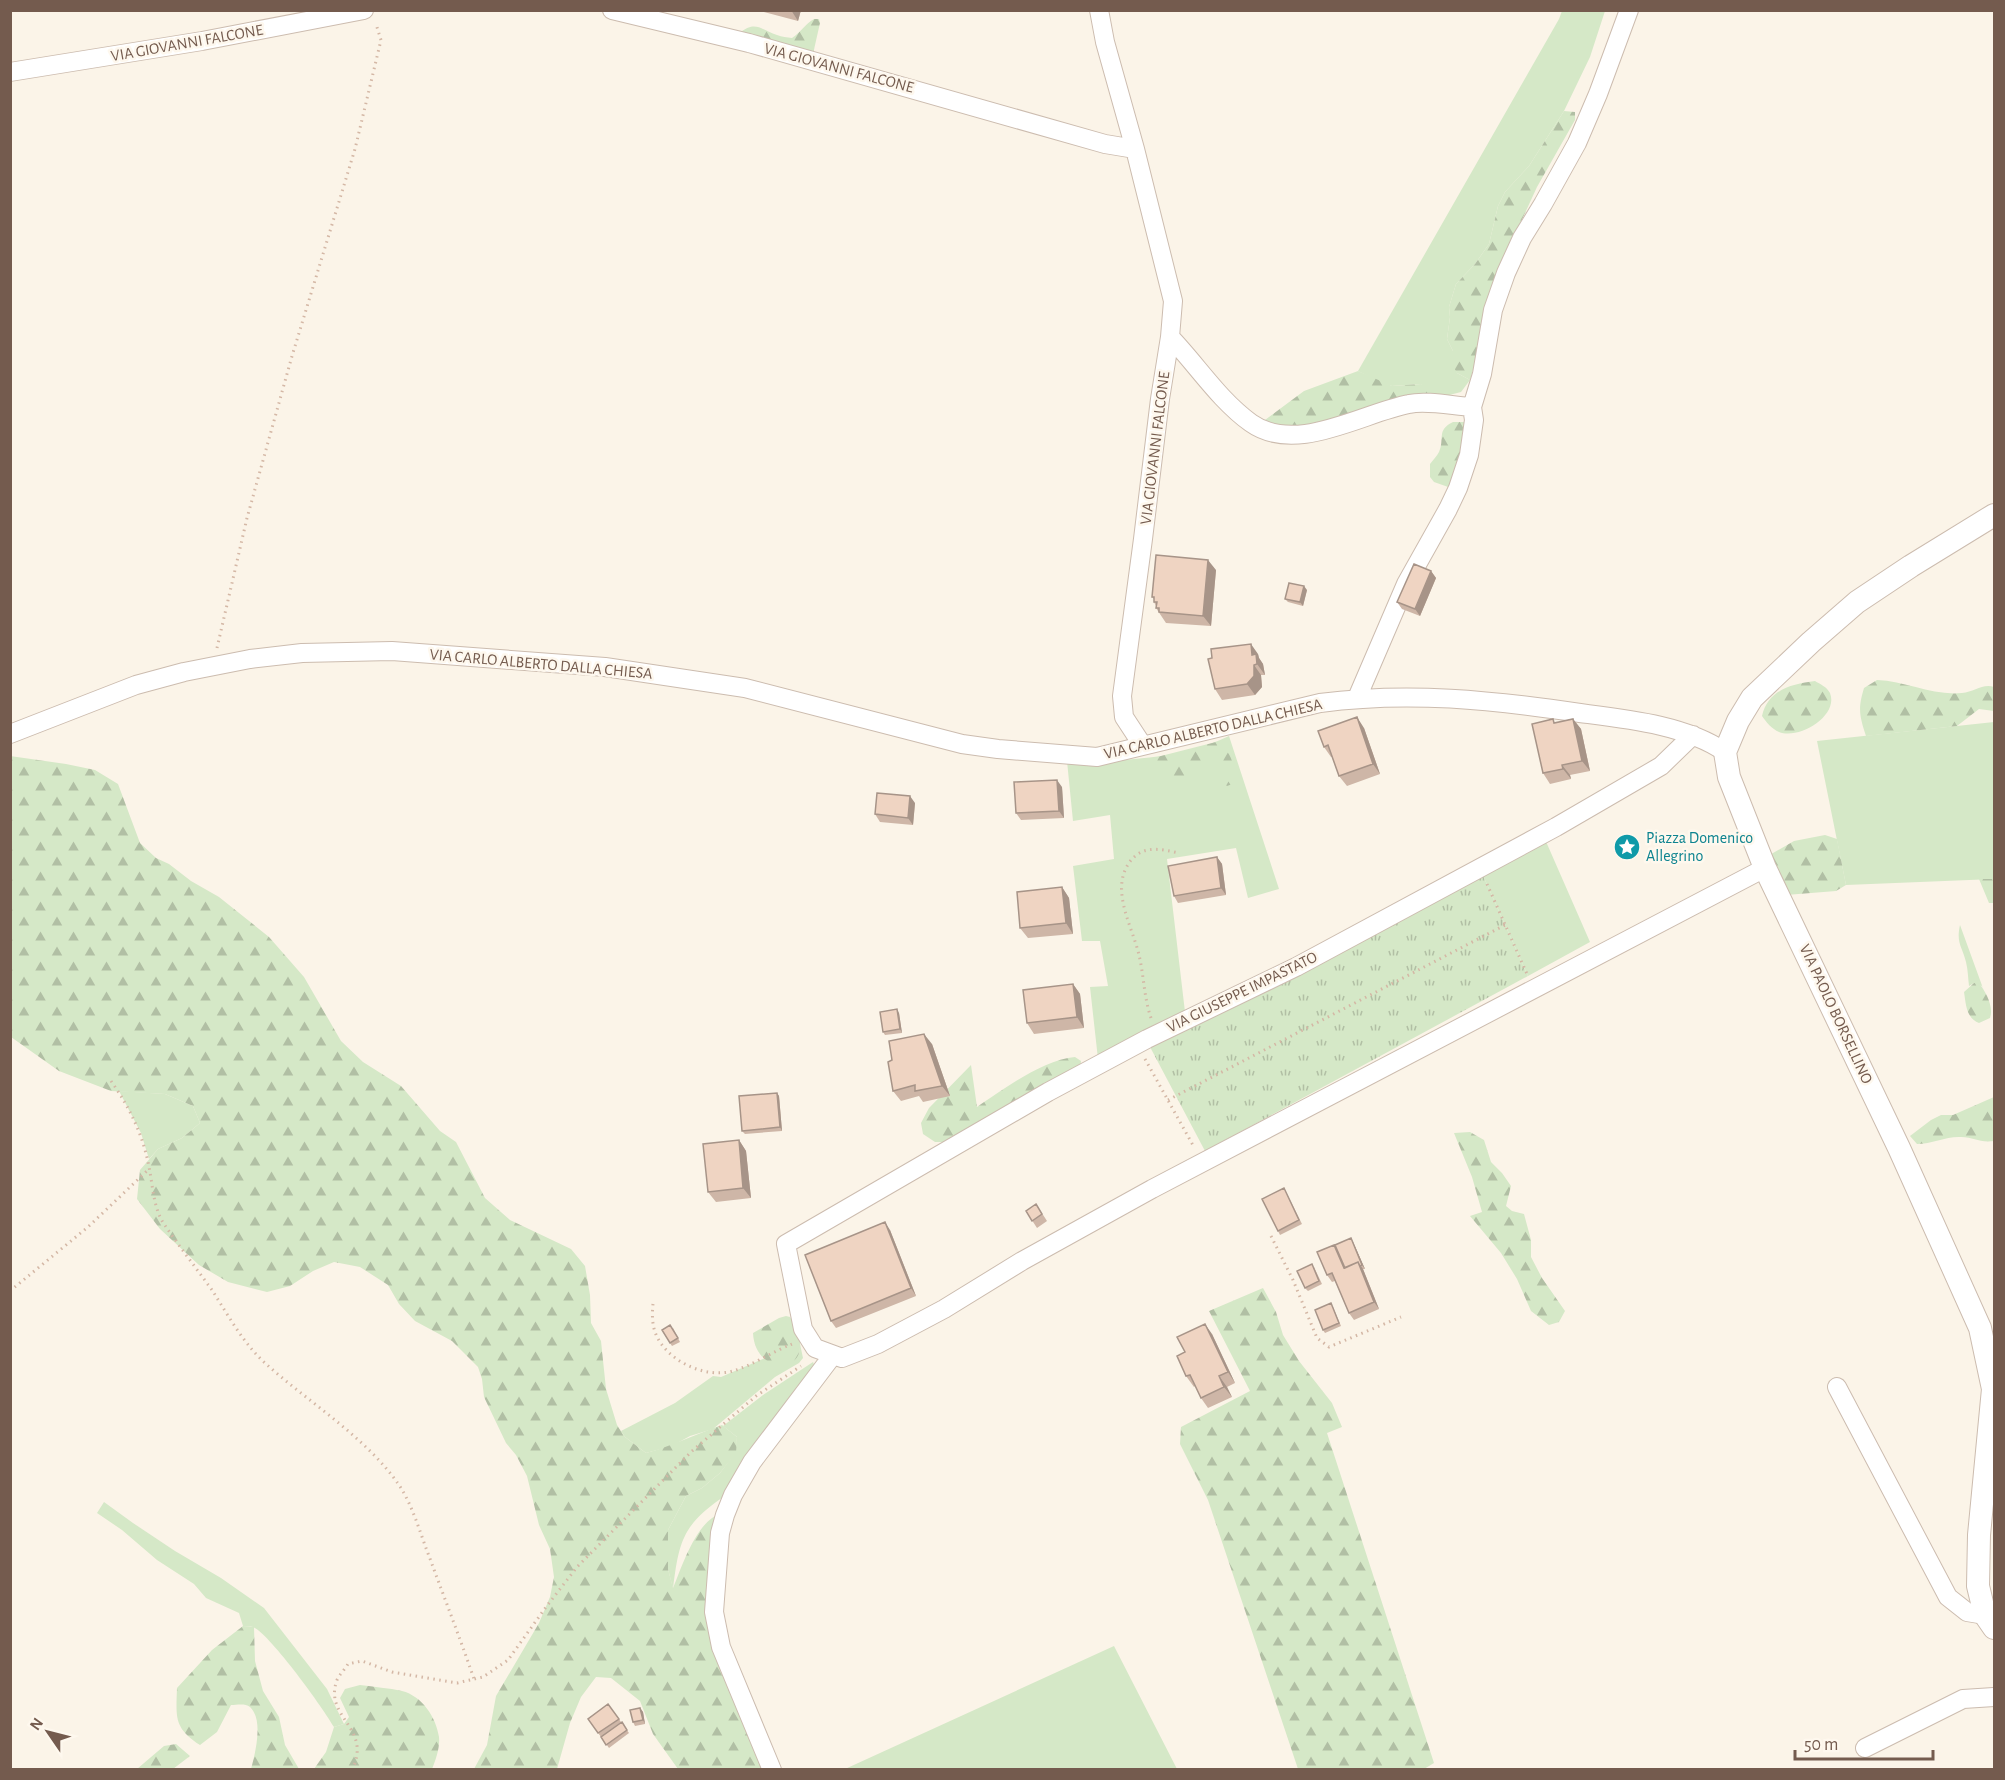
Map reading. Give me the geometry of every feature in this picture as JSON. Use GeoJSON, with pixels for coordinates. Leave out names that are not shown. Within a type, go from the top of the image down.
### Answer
{"type":"FeatureCollection","features":[{"type":"Feature","properties":{"kind":"street","name":"VIA GIOVANNI FALCONE"},"geometry":{"type":"LineString","coordinates":[[612,10],[749,44],[1105,144],[1136,149]]}},
{"type":"Feature","properties":{"kind":"street","name":"VIA GIOVANNI FALCONE"},"geometry":{"type":"LineString","coordinates":[[1099,10],[1105,42],[1136,149],[1173,300],[1122,696],[1124,717],[1143,746]]}},
{"type":"Feature","properties":{"kind":"street"},"geometry":{"type":"LineString","coordinates":[[1357,698],[1406,584],[1458,488],[1469,455],[1474,420],[1472,407],[1482,374],[1493,310],[1506,273],[1522,238],[1577,143],[1629,10]]}},
{"type":"Feature","properties":{"kind":"street","name":"VIA GIOVANNI FALCONE"},"geometry":{"type":"LineString","coordinates":[[10,72],[370,15]]}},
{"type":"Feature","properties":{"kind":"street"},"geometry":{"type":"LineString","coordinates":[[1170,337],[1229,406],[1261,429],[1283,435],[1316,432],[1411,403],[1472,407]]}},
{"type":"Feature","properties":{"kind":"street"},"geometry":{"type":"LineString","coordinates":[[1725,752],[1752,698],[1811,642],[1857,602],[1995,515]]}},
{"type":"Feature","properties":{"kind":"street","name":"VIA CARLO ALBERTO DALLA CHIESA"},"geometry":{"type":"LineString","coordinates":[[10,734],[136,685],[216,665],[302,653],[393,651],[605,667],[745,688],[962,744],[1097,757],[1320,703],[1357,698],[1441,697],[1528,705],[1622,718],[1693,735],[1710,741],[1725,752]]}},
{"type":"Feature","properties":{"kind":"street","name":"VIA GIUSEPPE IMPASTATO"},"geometry":{"type":"LineString","coordinates":[[808,1337],[803,1329],[786,1244],[1038,1097],[1156,1034],[1296,967],[1438,889],[1480,869],[1661,766],[1693,735]]}},
{"type":"Feature","properties":{"kind":"street","name":"VIA PAOLO BORSELLINO"},"geometry":{"type":"LineString","coordinates":[[1725,752],[1729,777],[1765,868],[1899,1148],[1980,1328],[1993,1389],[1979,1535],[1978,1586],[1990,1621]]}},
{"type":"Feature","properties":{"kind":"street"},"geometry":{"type":"LineString","coordinates":[[808,1337],[815,1348],[843,1358],[878,1344],[944,1309],[1032,1255],[1203,1162],[1765,868]]}},
{"type":"Feature","properties":{"kind":"street"},"geometry":{"type":"LineString","coordinates":[[772,1770],[721,1647],[714,1612],[720,1533],[724,1515],[733,1495],[752,1462],[828,1353]]}},
{"type":"Feature","properties":{"kind":"street"},"geometry":{"type":"LineString","coordinates":[[1837,1387],[1948,1598],[1967,1612],[1990,1621]]}},
{"type":"Feature","properties":{"kind":"street"},"geometry":{"type":"LineString","coordinates":[[1865,1748],[1963,1698],[1995,1697]]}},
{"type":"Feature","properties":{"kind":"path"},"geometry":{"type":"LineString","coordinates":[[216,665],[216,652],[247,518],[292,356],[358,138],[381,40],[370,15]]}},
{"type":"Feature","properties":{"kind":"path"},"geometry":{"type":"LineString","coordinates":[[1156,1034],[1148,1009],[1140,957],[1122,897],[1122,878],[1128,865],[1137,854],[1148,850],[1179,853]]}},
{"type":"Feature","properties":{"kind":"path"},"geometry":{"type":"LineString","coordinates":[[1480,869],[1534,989]]}},
{"type":"Feature","properties":{"kind":"path"},"geometry":{"type":"LineString","coordinates":[[1168,1100],[1505,925]]}},
{"type":"Feature","properties":{"kind":"path"},"geometry":{"type":"LineString","coordinates":[[1137,1044],[1203,1162]]}},
{"type":"Feature","properties":{"kind":"path"},"geometry":{"type":"LineString","coordinates":[[111,1081],[126,1102],[140,1134],[153,1193],[162,1221],[243,1338],[263,1362],[371,1453],[400,1487],[454,1621],[474,1679]]}},
{"type":"Feature","properties":{"kind":"path"},"geometry":{"type":"LineString","coordinates":[[10,1291],[88,1227],[149,1169]]}},
{"type":"Feature","properties":{"kind":"path"},"geometry":{"type":"LineString","coordinates":[[1271,1236],[1293,1280],[1317,1338],[1329,1347],[1401,1317]]}},
{"type":"Feature","properties":{"kind":"path"},"geometry":{"type":"LineString","coordinates":[[653,1304],[653,1325],[659,1340],[683,1364],[709,1371],[722,1373],[734,1371],[808,1337]]}},
{"type":"Feature","properties":{"kind":"path"},"geometry":{"type":"LineString","coordinates":[[352,1770],[358,1757],[357,1740],[335,1701],[337,1680],[348,1664],[362,1661],[392,1672],[457,1683],[483,1677],[508,1660],[577,1567],[691,1452],[756,1396],[828,1353]]}},
{"type":"Feature","properties":{"kind":"green space"},"geometry":{"type":"Polygon","coordinates":[[[1562,11],[1605,11],[1590,57],[1564,111],[1529,166],[1505,192],[1498,206],[1489,244],[1475,264],[1456,284],[1449,307],[1447,339],[1453,351],[1457,373],[1470,380],[1461,392],[1426,401],[1421,384],[1392,386],[1358,371],[1559,19],[1562,11]]]}},
{"type":"Feature","properties":{"kind":"green space"},"geometry":{"type":"Polygon","coordinates":[[[814,19],[819,19],[820,23],[813,54],[740,38],[741,32],[755,27],[792,38],[814,19]]]}},
{"type":"Feature","properties":{"kind":"green space"},"geometry":{"type":"Polygon","coordinates":[[[1564,111],[1575,112],[1575,120],[1537,187],[1507,252],[1470,380],[1457,373],[1452,364],[1453,351],[1447,339],[1449,307],[1456,284],[1475,264],[1489,244],[1498,206],[1505,192],[1529,166],[1564,111]]]}},
{"type":"Feature","properties":{"kind":"green space"},"geometry":{"type":"Polygon","coordinates":[[[1358,371],[1392,386],[1421,384],[1429,391],[1426,401],[1290,432],[1265,420],[1304,391],[1358,371]]]}},
{"type":"Feature","properties":{"kind":"green space"},"geometry":{"type":"Polygon","coordinates":[[[1453,422],[1468,422],[1466,445],[1451,488],[1434,482],[1430,477],[1430,464],[1441,447],[1444,428],[1453,422]]]}},
{"type":"Feature","properties":{"kind":"green space"},"geometry":{"type":"Polygon","coordinates":[[[1877,680],[1951,693],[1966,692],[1986,686],[1994,687],[1994,711],[1979,709],[1957,726],[1866,736],[1860,706],[1864,688],[1877,680]]]}},
{"type":"Feature","properties":{"kind":"green space"},"geometry":{"type":"Polygon","coordinates":[[[1815,681],[1830,693],[1829,710],[1823,718],[1797,733],[1787,734],[1779,732],[1767,723],[1762,716],[1769,700],[1775,694],[1797,684],[1815,681]]]}},
{"type":"Feature","properties":{"kind":"green space"},"geometry":{"type":"Polygon","coordinates":[[[1994,722],[1994,879],[1846,885],[1817,741],[1994,722]]]}},
{"type":"Feature","properties":{"kind":"green space"},"geometry":{"type":"Polygon","coordinates":[[[1229,736],[1279,889],[1248,898],[1236,848],[1167,859],[1185,1012],[1098,1059],[1090,987],[1108,986],[1100,941],[1082,941],[1073,866],[1114,859],[1110,815],[1073,821],[1067,761],[1129,759],[1170,754],[1210,744],[1229,736]]]}},
{"type":"Feature","properties":{"kind":"green space"},"geometry":{"type":"Polygon","coordinates":[[[1216,742],[1229,754],[1235,783],[1227,786],[1222,782],[1213,765],[1208,765],[1183,785],[1166,780],[1157,769],[1157,757],[1216,742]]]}},
{"type":"Feature","properties":{"kind":"green space"},"geometry":{"type":"Polygon","coordinates":[[[10,756],[95,770],[118,784],[140,843],[156,858],[219,897],[269,937],[304,977],[341,1041],[363,1062],[401,1086],[440,1131],[456,1142],[485,1198],[510,1220],[571,1249],[585,1266],[590,1295],[591,1323],[601,1341],[606,1389],[617,1425],[625,1437],[646,1453],[722,1425],[737,1437],[736,1453],[720,1473],[702,1488],[686,1496],[668,1530],[668,1569],[673,1588],[697,1534],[712,1518],[721,1513],[709,1598],[768,1769],[678,1769],[653,1734],[640,1701],[611,1678],[596,1677],[581,1697],[570,1723],[557,1769],[474,1769],[487,1745],[496,1696],[539,1623],[550,1597],[554,1577],[550,1549],[539,1525],[527,1476],[516,1455],[506,1443],[484,1397],[478,1367],[452,1341],[415,1321],[399,1304],[388,1285],[360,1267],[334,1262],[313,1271],[290,1286],[267,1292],[228,1282],[199,1265],[160,1229],[137,1199],[140,1170],[158,1149],[182,1138],[200,1123],[193,1106],[165,1094],[111,1091],[59,1071],[11,1037],[10,756]]]}},
{"type":"Feature","properties":{"kind":"green space"},"geometry":{"type":"Polygon","coordinates":[[[1825,835],[1837,839],[1846,885],[1836,891],[1786,895],[1766,857],[1794,841],[1825,835]]]}},
{"type":"Feature","properties":{"kind":"green space"},"geometry":{"type":"Polygon","coordinates":[[[1544,837],[1590,942],[1528,976],[1481,871],[1544,837]]]}},
{"type":"Feature","properties":{"kind":"green space"},"geometry":{"type":"Polygon","coordinates":[[[1481,871],[1528,976],[1205,1151],[1149,1045],[1481,871]]]}},
{"type":"Feature","properties":{"kind":"green space"},"geometry":{"type":"Polygon","coordinates":[[[1979,879],[1994,879],[1994,903],[1989,903],[1979,879]]]}},
{"type":"Feature","properties":{"kind":"green space"},"geometry":{"type":"Polygon","coordinates":[[[1960,925],[1984,991],[1982,986],[1974,983],[1969,986],[1967,965],[1959,940],[1960,925]]]}},
{"type":"Feature","properties":{"kind":"green space"},"geometry":{"type":"Polygon","coordinates":[[[1974,983],[1979,983],[1982,987],[1991,1009],[1990,1018],[1979,1023],[1969,1014],[1964,992],[1974,983]]]}},
{"type":"Feature","properties":{"kind":"green space"},"geometry":{"type":"Polygon","coordinates":[[[1075,1057],[1081,1061],[1080,1069],[949,1142],[935,1142],[923,1134],[921,1123],[929,1108],[971,1065],[977,1107],[1037,1069],[1062,1059],[1075,1057]]]}},
{"type":"Feature","properties":{"kind":"green space"},"geometry":{"type":"Polygon","coordinates":[[[119,1091],[165,1094],[193,1106],[200,1123],[182,1138],[158,1149],[149,1159],[141,1133],[119,1091]]]}},
{"type":"Feature","properties":{"kind":"green space"},"geometry":{"type":"Polygon","coordinates":[[[1994,1097],[1994,1141],[1956,1137],[1917,1144],[1910,1136],[1941,1115],[1953,1115],[1994,1097]]]}},
{"type":"Feature","properties":{"kind":"green space"},"geometry":{"type":"Polygon","coordinates":[[[1470,1132],[1484,1140],[1491,1162],[1511,1186],[1506,1206],[1512,1211],[1524,1214],[1531,1240],[1531,1257],[1542,1278],[1565,1311],[1559,1322],[1549,1325],[1531,1311],[1517,1279],[1501,1253],[1470,1216],[1482,1212],[1472,1177],[1454,1133],[1470,1132]]]}},
{"type":"Feature","properties":{"kind":"green space"},"geometry":{"type":"Polygon","coordinates":[[[1263,1288],[1276,1312],[1283,1335],[1299,1361],[1332,1403],[1342,1427],[1327,1433],[1434,1763],[1424,1769],[1298,1769],[1208,1500],[1180,1444],[1181,1427],[1250,1391],[1209,1311],[1263,1288]]]}},
{"type":"Feature","properties":{"kind":"green space"},"geometry":{"type":"Polygon","coordinates":[[[786,1316],[790,1317],[799,1336],[800,1351],[795,1360],[786,1365],[775,1364],[765,1359],[757,1348],[753,1333],[786,1316]]]}},
{"type":"Feature","properties":{"kind":"green space"},"geometry":{"type":"Polygon","coordinates":[[[800,1344],[803,1358],[799,1363],[775,1377],[713,1429],[690,1436],[672,1446],[646,1453],[625,1437],[621,1431],[675,1403],[713,1376],[721,1377],[765,1358],[772,1363],[799,1354],[800,1344]]]}},
{"type":"Feature","properties":{"kind":"green space"},"geometry":{"type":"Polygon","coordinates":[[[813,1362],[816,1369],[726,1495],[700,1515],[686,1534],[681,1545],[673,1589],[668,1569],[668,1530],[686,1496],[702,1488],[720,1473],[735,1453],[737,1437],[723,1426],[763,1395],[813,1362]]]}},
{"type":"Feature","properties":{"kind":"green space"},"geometry":{"type":"Polygon","coordinates":[[[104,1502],[264,1608],[327,1689],[344,1724],[334,1727],[283,1657],[261,1632],[253,1627],[243,1626],[239,1613],[206,1598],[194,1584],[157,1560],[122,1530],[97,1513],[104,1502]]]}},
{"type":"Feature","properties":{"kind":"green space"},"geometry":{"type":"Polygon","coordinates":[[[243,1626],[254,1627],[255,1661],[263,1691],[279,1717],[285,1745],[299,1769],[251,1769],[258,1728],[254,1713],[248,1706],[231,1705],[217,1732],[200,1745],[185,1733],[178,1721],[177,1688],[212,1650],[243,1626]]]}},
{"type":"Feature","properties":{"kind":"green space"},"geometry":{"type":"Polygon","coordinates":[[[1114,1646],[1177,1769],[845,1769],[1114,1646]]]}},
{"type":"Feature","properties":{"kind":"green space"},"geometry":{"type":"Polygon","coordinates":[[[360,1685],[402,1691],[422,1702],[435,1722],[439,1737],[432,1769],[314,1769],[326,1752],[334,1727],[344,1724],[349,1717],[340,1698],[345,1689],[360,1685]]]}},
{"type":"Feature","properties":{"kind":"green space"},"geometry":{"type":"Polygon","coordinates":[[[176,1744],[190,1756],[173,1769],[137,1769],[164,1746],[176,1744]]]}},
{"type":"Feature","properties":{"kind":"building"},"geometry":{"type":"Polygon","coordinates":[[[1156,555],[1208,560],[1203,616],[1159,612],[1159,608],[1156,608],[1157,602],[1154,602],[1154,597],[1152,597],[1156,555]]]}},
{"type":"Feature","properties":{"kind":"building"},"geometry":{"type":"Polygon","coordinates":[[[1414,564],[1431,571],[1415,609],[1397,602],[1414,564]]]}},
{"type":"Feature","properties":{"kind":"building"},"geometry":{"type":"Polygon","coordinates":[[[1289,583],[1304,586],[1300,602],[1285,599],[1289,583]]]}},
{"type":"Feature","properties":{"kind":"building"},"geometry":{"type":"Polygon","coordinates":[[[1251,644],[1252,655],[1256,654],[1257,664],[1254,665],[1254,676],[1247,684],[1215,689],[1208,659],[1212,658],[1211,649],[1251,644]]]}},
{"type":"Feature","properties":{"kind":"building"},"geometry":{"type":"Polygon","coordinates":[[[1357,717],[1373,764],[1339,776],[1328,745],[1324,747],[1318,731],[1357,717]]]}},
{"type":"Feature","properties":{"kind":"building"},"geometry":{"type":"Polygon","coordinates":[[[1553,719],[1554,723],[1573,719],[1582,761],[1562,765],[1563,769],[1543,773],[1532,724],[1553,719]]]}},
{"type":"Feature","properties":{"kind":"building"},"geometry":{"type":"Polygon","coordinates":[[[1057,780],[1059,811],[1016,813],[1014,782],[1057,780]]]}},
{"type":"Feature","properties":{"kind":"building"},"geometry":{"type":"Polygon","coordinates":[[[877,793],[910,796],[908,818],[875,814],[877,793]]]}},
{"type":"Feature","properties":{"kind":"building"},"geometry":{"type":"Polygon","coordinates":[[[1217,857],[1221,888],[1174,896],[1168,866],[1217,857]]]}},
{"type":"Feature","properties":{"kind":"building"},"geometry":{"type":"Polygon","coordinates":[[[1062,887],[1066,923],[1020,928],[1017,892],[1062,887]]]}},
{"type":"Feature","properties":{"kind":"building"},"geometry":{"type":"Polygon","coordinates":[[[1073,984],[1077,1017],[1027,1023],[1023,990],[1073,984]]]}},
{"type":"Feature","properties":{"kind":"building"},"geometry":{"type":"Polygon","coordinates":[[[897,1009],[900,1029],[883,1032],[880,1012],[897,1009]]]}},
{"type":"Feature","properties":{"kind":"building"},"geometry":{"type":"Polygon","coordinates":[[[924,1034],[942,1086],[915,1091],[915,1085],[893,1091],[888,1062],[892,1060],[889,1041],[924,1034]]]}},
{"type":"Feature","properties":{"kind":"building"},"geometry":{"type":"Polygon","coordinates":[[[777,1093],[780,1127],[742,1131],[739,1096],[777,1093]]]}},
{"type":"Feature","properties":{"kind":"building"},"geometry":{"type":"Polygon","coordinates":[[[739,1140],[743,1188],[708,1192],[703,1144],[739,1140]]]}},
{"type":"Feature","properties":{"kind":"building"},"geometry":{"type":"Polygon","coordinates":[[[1284,1188],[1299,1220],[1278,1231],[1262,1199],[1284,1188]]]}},
{"type":"Feature","properties":{"kind":"building"},"geometry":{"type":"Polygon","coordinates":[[[1036,1204],[1042,1214],[1032,1221],[1026,1211],[1036,1204]]]}},
{"type":"Feature","properties":{"kind":"building"},"geometry":{"type":"Polygon","coordinates":[[[885,1222],[911,1288],[831,1321],[805,1255],[885,1222]]]}},
{"type":"Feature","properties":{"kind":"building"},"geometry":{"type":"Polygon","coordinates":[[[1351,1238],[1362,1265],[1360,1266],[1358,1262],[1345,1268],[1335,1245],[1351,1238]]]}},
{"type":"Feature","properties":{"kind":"building"},"geometry":{"type":"Polygon","coordinates":[[[1334,1245],[1344,1268],[1358,1262],[1374,1302],[1349,1313],[1332,1273],[1327,1275],[1317,1252],[1334,1245]]]}},
{"type":"Feature","properties":{"kind":"building"},"geometry":{"type":"Polygon","coordinates":[[[1312,1264],[1319,1281],[1305,1288],[1297,1271],[1312,1264]]]}},
{"type":"Feature","properties":{"kind":"building"},"geometry":{"type":"Polygon","coordinates":[[[1331,1303],[1339,1323],[1323,1330],[1315,1310],[1331,1303]]]}},
{"type":"Feature","properties":{"kind":"building"},"geometry":{"type":"Polygon","coordinates":[[[1205,1324],[1228,1372],[1219,1376],[1224,1387],[1201,1398],[1190,1375],[1186,1376],[1177,1356],[1185,1352],[1177,1337],[1205,1324]]]}},
{"type":"Feature","properties":{"kind":"building"},"geometry":{"type":"Polygon","coordinates":[[[670,1325],[678,1338],[670,1343],[662,1330],[670,1325]]]}},
{"type":"Feature","properties":{"kind":"building"},"geometry":{"type":"Polygon","coordinates":[[[608,1704],[619,1719],[598,1733],[588,1719],[608,1704]]]}},
{"type":"Feature","properties":{"kind":"building"},"geometry":{"type":"Polygon","coordinates":[[[640,1708],[643,1720],[633,1722],[630,1710],[640,1708]]]}},
{"type":"Feature","properties":{"kind":"building"},"geometry":{"type":"Polygon","coordinates":[[[622,1722],[627,1730],[606,1745],[601,1737],[622,1722]]]}},
{"type":"Feature","properties":{"kind":"place","name":"Piazza Domenico Allegrino"},"geometry":{"type":"Point","coordinates":[1627,847]}}]}
